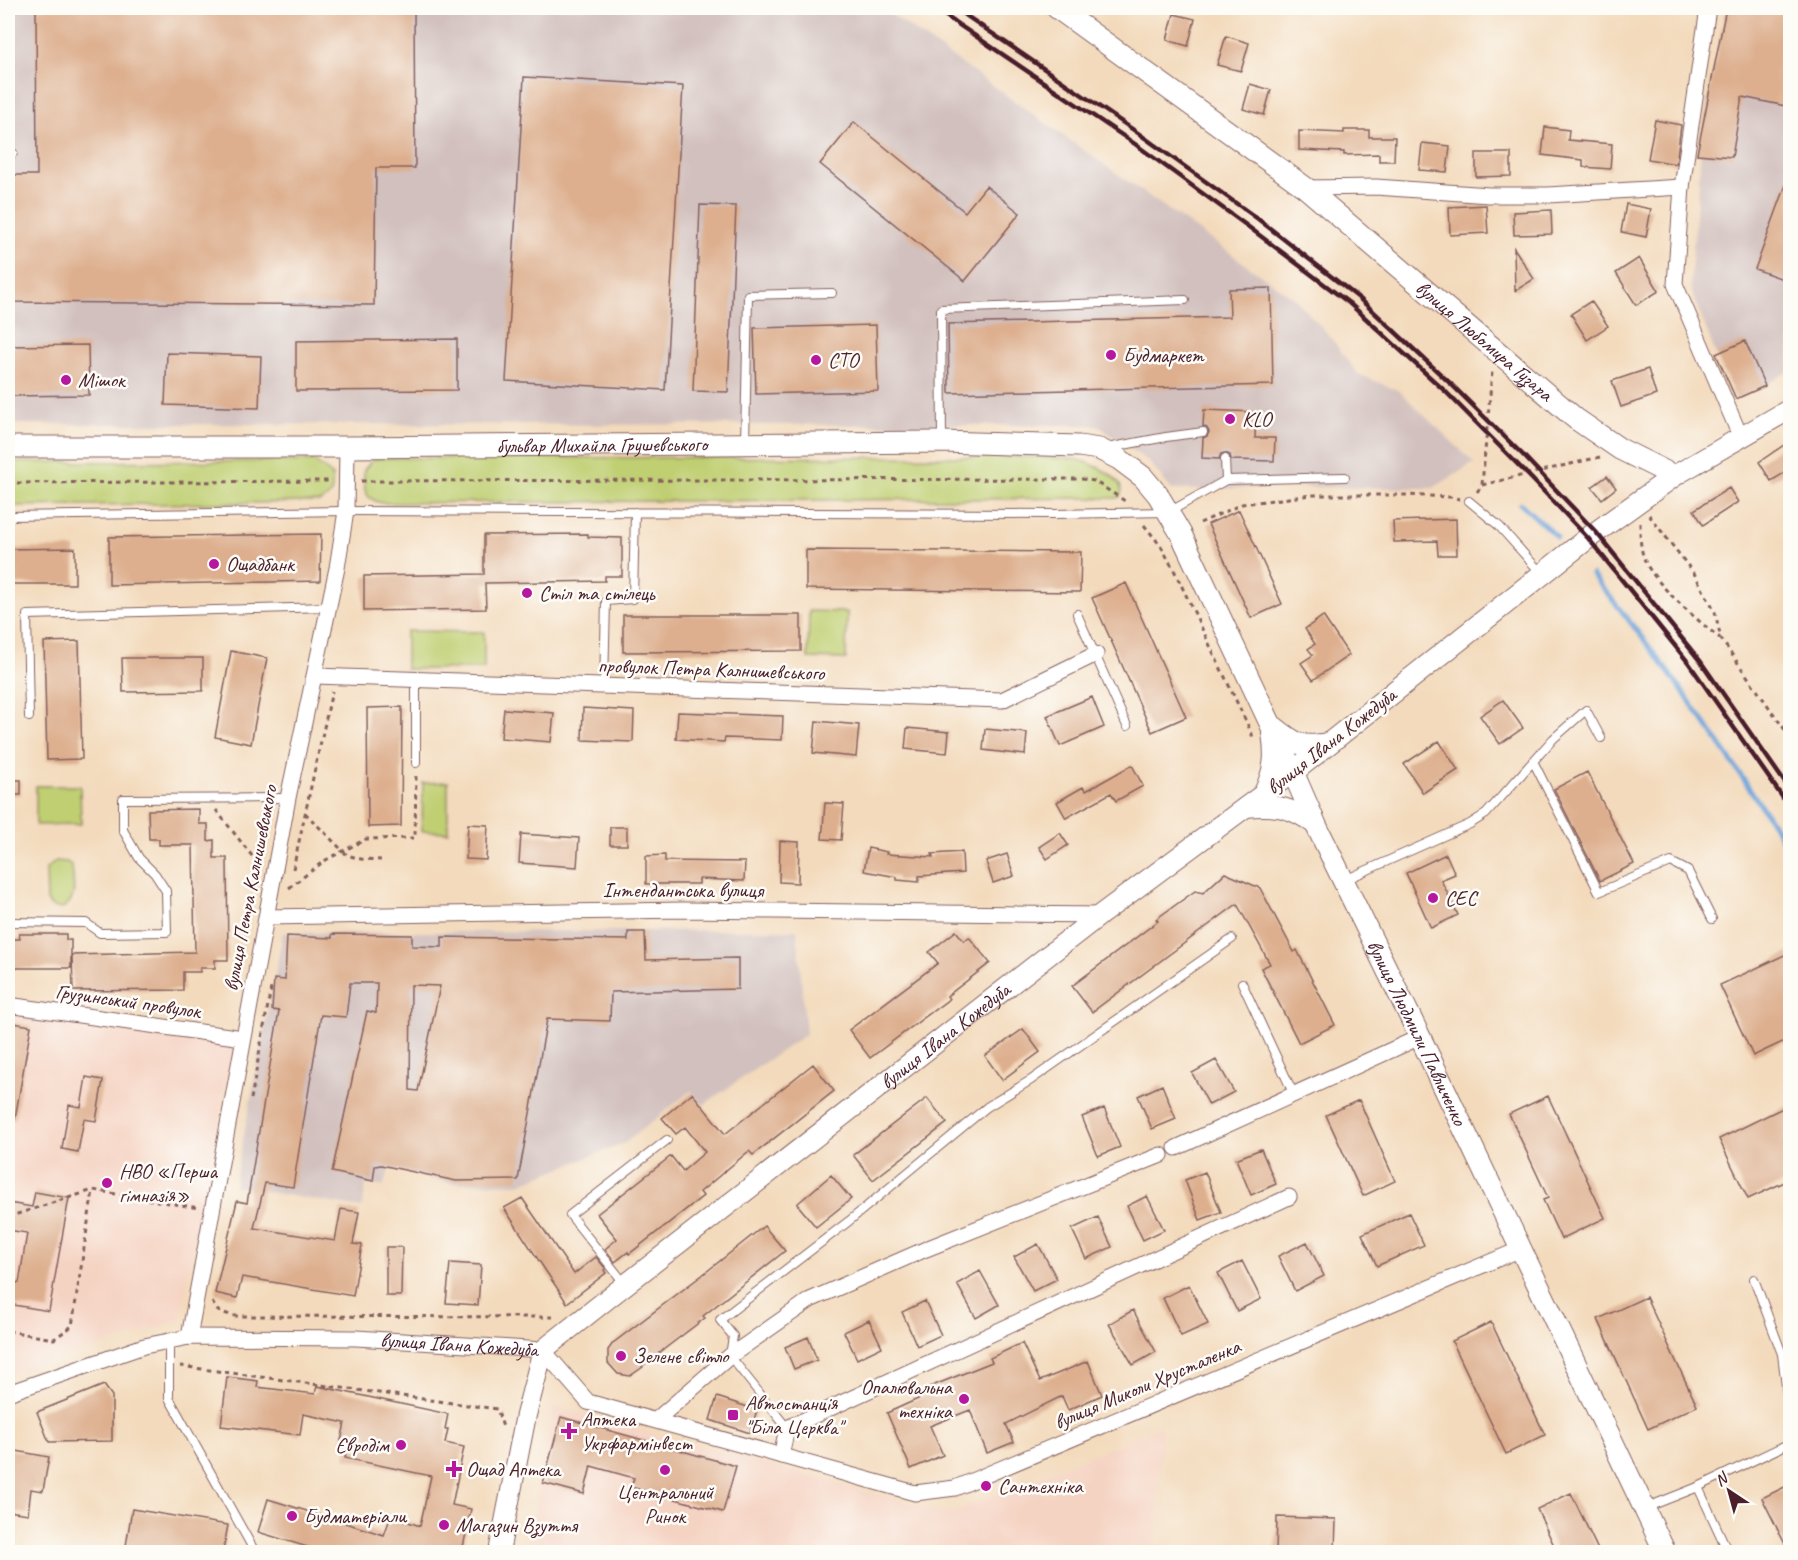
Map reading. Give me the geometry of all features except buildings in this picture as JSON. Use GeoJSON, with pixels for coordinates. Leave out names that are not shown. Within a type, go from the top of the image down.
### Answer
{"type":"FeatureCollection","features":[{"type":"Feature","properties":{"kind":"main road","name":"вулиця Любомира Гузара"},"geometry":{"type":"LineString","coordinates":[[1057,8],[1306,188],[1576,419],[1620,449],[1674,476]]}},
{"type":"Feature","properties":{"kind":"main road","name":"бульвар Михайла Грушевського"},"geometry":{"type":"LineString","coordinates":[[8,447],[745,445],[942,442],[1057,444],[1099,449],[1119,459],[1143,477],[1169,512]]}},
{"type":"Feature","properties":{"kind":"main road","name":"вулиця Івана Кожедуба"},"geometry":{"type":"LineString","coordinates":[[1293,772],[1542,574],[1674,476]]}},
{"type":"Feature","properties":{"kind":"main road","name":"вулиця Людмили Павличенко"},"geometry":{"type":"LineString","coordinates":[[1169,512],[1271,724],[1316,825],[1665,1552]]}},
{"type":"Feature","properties":{"kind":"main road"},"geometry":{"type":"LineString","coordinates":[[1271,724],[1293,743],[1311,747],[1329,743]]}},
{"type":"Feature","properties":{"kind":"main road"},"geometry":{"type":"LineString","coordinates":[[1307,804],[1310,782],[1317,762],[1329,743]]}},
{"type":"Feature","properties":{"kind":"street"},"geometry":{"type":"LineString","coordinates":[[1708,8],[1682,187],[1676,284],[1741,438]]}},
{"type":"Feature","properties":{"kind":"street"},"geometry":{"type":"LineString","coordinates":[[1306,188],[1376,187],[1431,193],[1548,195],[1682,187]]}},
{"type":"Feature","properties":{"kind":"street","name":"вулиця Івана Кожедуба"},"geometry":{"type":"LineString","coordinates":[[1674,476],[1791,409]]}},
{"type":"Feature","properties":{"kind":"street","name":"вулиця Петра Калнишевського"},"geometry":{"type":"LineString","coordinates":[[189,1337],[243,1038],[275,916],[288,798],[315,676],[346,512],[348,481],[346,447]]}},
{"type":"Feature","properties":{"kind":"street","name":"провулок Петра Калнишевського"},"geometry":{"type":"LineString","coordinates":[[315,676],[1002,700],[1096,654]]}},
{"type":"Feature","properties":{"kind":"street"},"geometry":{"type":"LineString","coordinates":[[1264,793],[1273,772],[1275,753],[1271,724]]}},
{"type":"Feature","properties":{"kind":"street","name":"вулиця Івана Кожедуба"},"geometry":{"type":"LineString","coordinates":[[8,1393],[144,1346],[189,1337],[356,1338],[543,1350],[1100,915],[1293,772]]}},
{"type":"Feature","properties":{"kind":"street"},"geometry":{"type":"LineString","coordinates":[[1246,807],[1263,805],[1283,807],[1299,813],[1316,825]]}},
{"type":"Feature","properties":{"kind":"street","name":"Інтендантська вулиця"},"geometry":{"type":"LineString","coordinates":[[275,916],[684,910],[1100,915]]}},
{"type":"Feature","properties":{"kind":"street","name":"Грузинський провулок"},"geometry":{"type":"LineString","coordinates":[[8,1005],[243,1038]]}},
{"type":"Feature","properties":{"kind":"street"},"geometry":{"type":"LineString","coordinates":[[1176,1148],[1420,1038]]}},
{"type":"Feature","properties":{"kind":"street"},"geometry":{"type":"LineString","coordinates":[[656,1420],[730,1356],[810,1300],[926,1249],[1161,1155]]}},
{"type":"Feature","properties":{"kind":"street"},"geometry":{"type":"LineString","coordinates":[[781,1455],[787,1428],[1290,1197]]}},
{"type":"Feature","properties":{"kind":"street","name":"вулиця Миколи Хрусталенка"},"geometry":{"type":"LineString","coordinates":[[543,1350],[588,1402],[915,1493],[955,1488],[1521,1249]]}},
{"type":"Feature","properties":{"kind":"street"},"geometry":{"type":"LineString","coordinates":[[499,1552],[526,1415],[543,1350]]}},
{"type":"Feature","properties":{"kind":"lane"},"geometry":{"type":"LineString","coordinates":[[745,445],[748,295],[832,293]]}},
{"type":"Feature","properties":{"kind":"lane"},"geometry":{"type":"LineString","coordinates":[[942,442],[941,309],[1185,300]]}},
{"type":"Feature","properties":{"kind":"lane"},"geometry":{"type":"LineString","coordinates":[[1099,449],[1203,432]]}},
{"type":"Feature","properties":{"kind":"lane"},"geometry":{"type":"LineString","coordinates":[[1225,459],[1226,480]]}},
{"type":"Feature","properties":{"kind":"lane"},"geometry":{"type":"LineString","coordinates":[[8,516],[346,512],[1135,513],[1169,512],[1226,480],[1345,477]]}},
{"type":"Feature","properties":{"kind":"lane"},"geometry":{"type":"LineString","coordinates":[[1469,501],[1499,526],[1542,574]]}},
{"type":"Feature","properties":{"kind":"lane"},"geometry":{"type":"LineString","coordinates":[[604,686],[606,600],[633,599],[635,512]]}},
{"type":"Feature","properties":{"kind":"lane"},"geometry":{"type":"LineString","coordinates":[[30,717],[27,615],[328,607]]}},
{"type":"Feature","properties":{"kind":"lane"},"geometry":{"type":"LineString","coordinates":[[1077,615],[1127,726]]}},
{"type":"Feature","properties":{"kind":"lane"},"geometry":{"type":"LineString","coordinates":[[416,680],[416,763]]}},
{"type":"Feature","properties":{"kind":"lane"},"geometry":{"type":"LineString","coordinates":[[1344,881],[1470,824],[1486,814],[1553,739],[1586,710],[1601,738]]}},
{"type":"Feature","properties":{"kind":"lane"},"geometry":{"type":"LineString","coordinates":[[1533,761],[1599,892],[1671,862],[1688,871],[1712,919]]}},
{"type":"Feature","properties":{"kind":"lane"},"geometry":{"type":"LineString","coordinates":[[8,922],[86,923],[100,933],[167,932],[166,891],[155,874],[139,858],[123,830],[123,800],[288,798]]}},
{"type":"Feature","properties":{"kind":"lane"},"geometry":{"type":"LineString","coordinates":[[787,1428],[730,1356],[733,1336],[720,1320],[849,1221],[987,1107],[1031,1080],[1232,939]]}},
{"type":"Feature","properties":{"kind":"lane"},"geometry":{"type":"LineString","coordinates":[[1242,983],[1294,1095]]}},
{"type":"Feature","properties":{"kind":"lane"},"geometry":{"type":"LineString","coordinates":[[625,1284],[570,1215],[668,1140]]}},
{"type":"Feature","properties":{"kind":"lane"},"geometry":{"type":"LineString","coordinates":[[1754,1279],[1782,1354],[1791,1419]]}},
{"type":"Feature","properties":{"kind":"lane"},"geometry":{"type":"LineString","coordinates":[[169,1341],[169,1398],[255,1552]]}},
{"type":"Feature","properties":{"kind":"lane"},"geometry":{"type":"LineString","coordinates":[[1644,1508],[1698,1487],[1791,1443]]}},
{"type":"Feature","properties":{"kind":"lane"},"geometry":{"type":"LineString","coordinates":[[1698,1487],[1728,1552]]}},
{"type":"Feature","properties":{"kind":"path"},"geometry":{"type":"LineString","coordinates":[[1200,524],[1242,504],[1312,495],[1427,496],[1469,501],[1482,485],[1494,349]]}},
{"type":"Feature","properties":{"kind":"path"},"geometry":{"type":"LineString","coordinates":[[1482,485],[1596,458],[1620,449]]}},
{"type":"Feature","properties":{"kind":"path"},"geometry":{"type":"LineString","coordinates":[[8,483],[1082,479],[1094,481],[1120,497],[1161,546],[1252,734],[1253,745]]}},
{"type":"Feature","properties":{"kind":"path"},"geometry":{"type":"LineString","coordinates":[[1640,501],[1666,539],[1695,575],[1714,612],[1721,639]]}},
{"type":"Feature","properties":{"kind":"path"},"geometry":{"type":"LineString","coordinates":[[1640,501],[1641,551],[1646,563],[1693,616],[1721,639],[1791,737]]}},
{"type":"Feature","properties":{"kind":"path"},"geometry":{"type":"LineString","coordinates":[[275,916],[289,888],[335,678]]}},
{"type":"Feature","properties":{"kind":"path"},"geometry":{"type":"LineString","coordinates":[[289,888],[324,861],[366,839],[415,838],[416,763]]}},
{"type":"Feature","properties":{"kind":"path"},"geometry":{"type":"LineString","coordinates":[[207,799],[263,871]]}},
{"type":"Feature","properties":{"kind":"path"},"geometry":{"type":"LineString","coordinates":[[305,813],[347,855],[361,859],[381,860]]}},
{"type":"Feature","properties":{"kind":"path"},"geometry":{"type":"LineString","coordinates":[[250,1106],[272,983]]}},
{"type":"Feature","properties":{"kind":"path"},"geometry":{"type":"LineString","coordinates":[[8,1217],[93,1190],[212,1211]]}},
{"type":"Feature","properties":{"kind":"path"},"geometry":{"type":"LineString","coordinates":[[8,1331],[54,1339],[72,1326],[93,1190]]}},
{"type":"Feature","properties":{"kind":"path"},"geometry":{"type":"LineString","coordinates":[[211,1300],[218,1311],[233,1316],[561,1317]]}},
{"type":"Feature","properties":{"kind":"path"},"geometry":{"type":"LineString","coordinates":[[178,1365],[497,1409],[506,1437]]}},
{"type":"Feature","properties":{"kind":"shaded area"},"geometry":{"type":"Polygon","coordinates":[[[8,8],[882,8],[1295,299],[1327,333],[1358,374],[1399,391],[1474,463],[1433,488],[1288,487],[1172,490],[1149,462],[1097,425],[8,424],[8,8]]]}},
{"type":"Feature","properties":{"kind":"shaded area"},"geometry":{"type":"Polygon","coordinates":[[[1726,8],[1790,8],[1790,370],[1765,386],[1736,399],[1690,287],[1704,116],[1726,8]]]}},
{"type":"Feature","properties":{"kind":"shaded area"},"geometry":{"type":"Polygon","coordinates":[[[797,930],[806,1034],[703,1105],[691,1091],[625,1143],[519,1184],[450,1183],[390,1168],[383,1187],[366,1184],[362,1208],[234,1186],[283,933],[797,930]]]}},
{"type":"Feature","properties":{"kind":"shaded area","name":"НВО «Перша гімназія»"},"geometry":{"type":"Polygon","coordinates":[[[8,1012],[234,1046],[180,1320],[8,1375],[8,1012]]]}},
{"type":"Feature","properties":{"kind":"shaded area","name":"Центральний Ринок"},"geometry":{"type":"Polygon","coordinates":[[[554,1406],[949,1514],[1162,1426],[1155,1552],[527,1552],[554,1406]]]}},
{"type":"Feature","properties":{"kind":"green space"},"geometry":{"type":"Polygon","coordinates":[[[1035,457],[1074,459],[1097,467],[1119,484],[1120,497],[382,503],[368,495],[364,482],[364,470],[372,460],[380,458],[1035,457]]]}},
{"type":"Feature","properties":{"kind":"green space"},"geometry":{"type":"Polygon","coordinates":[[[314,461],[332,475],[330,494],[319,502],[8,506],[8,462],[314,461]]]}},
{"type":"Feature","properties":{"kind":"green space"},"geometry":{"type":"Polygon","coordinates":[[[809,611],[847,612],[846,659],[808,658],[809,611]]]}},
{"type":"Feature","properties":{"kind":"green space"},"geometry":{"type":"Polygon","coordinates":[[[406,631],[484,632],[484,669],[406,669],[406,631]]]}},
{"type":"Feature","properties":{"kind":"green space"},"geometry":{"type":"Polygon","coordinates":[[[448,782],[448,832],[422,831],[423,783],[448,782]]]}},
{"type":"Feature","properties":{"kind":"green space"},"geometry":{"type":"Polygon","coordinates":[[[36,786],[80,786],[81,824],[36,825],[36,786]]]}},
{"type":"Feature","properties":{"kind":"green space"},"geometry":{"type":"Polygon","coordinates":[[[56,861],[67,862],[72,866],[74,885],[73,896],[61,909],[51,906],[47,901],[46,869],[56,861]]]}},
{"type":"Feature","properties":{"kind":"waterway"},"geometry":{"type":"LineString","coordinates":[[1521,504],[1557,537]]}},
{"type":"Feature","properties":{"kind":"waterway"},"geometry":{"type":"LineString","coordinates":[[1592,575],[1696,710],[1790,851]]}},
{"type":"Feature","properties":{"kind":"railway"},"geometry":{"type":"LineString","coordinates":[[934,8],[1135,144],[1250,228],[1349,303],[1446,392],[1588,538],[1688,662],[1790,808]]}},
{"type":"Feature","properties":{"kind":"railway"},"geometry":{"type":"LineString","coordinates":[[955,8],[1138,133],[1258,219],[1360,299],[1452,385],[1596,532],[1701,662],[1790,790]]}},
{"type":"Feature","properties":{"kind":"place","name":"Будмаркет"},"geometry":{"type":"Point","coordinates":[1111,355]}},
{"type":"Feature","properties":{"kind":"place","name":"СТО"},"geometry":{"type":"Point","coordinates":[816,360]}},
{"type":"Feature","properties":{"kind":"place","name":"Мішок"},"geometry":{"type":"Point","coordinates":[66,380]}},
{"type":"Feature","properties":{"kind":"place","name":"KLO"},"geometry":{"type":"Point","coordinates":[1230,419]}},
{"type":"Feature","properties":{"kind":"place","name":"Ощадбанк"},"geometry":{"type":"Point","coordinates":[214,564]}},
{"type":"Feature","properties":{"kind":"place","name":"Стіл та стілець"},"geometry":{"type":"Point","coordinates":[527,593]}},
{"type":"Feature","properties":{"kind":"place","name":"СЕС"},"geometry":{"type":"Point","coordinates":[1433,898]}},
{"type":"Feature","properties":{"kind":"place","name":"НВО «Перша гімназія»"},"geometry":{"type":"Point","coordinates":[107,1183]}},
{"type":"Feature","properties":{"kind":"place","name":"Зелене світло"},"geometry":{"type":"Point","coordinates":[621,1356]}},
{"type":"Feature","properties":{"kind":"place","name":"Опалювальна техніка"},"geometry":{"type":"Point","coordinates":[964,1399]}},
{"type":"Feature","properties":{"kind":"place","name":"Автостанція \"Біла Церква\""},"geometry":{"type":"Point","coordinates":[733,1415]}},
{"type":"Feature","properties":{"kind":"place","name":"Аптека Укрфармінвест"},"geometry":{"type":"Point","coordinates":[569,1431]}},
{"type":"Feature","properties":{"kind":"place","name":"Євродім"},"geometry":{"type":"Point","coordinates":[401,1445]}},
{"type":"Feature","properties":{"kind":"place","name":"Ощад Аптека"},"geometry":{"type":"Point","coordinates":[454,1469]}},
{"type":"Feature","properties":{"kind":"place","name":"Центральний Ринок"},"geometry":{"type":"Point","coordinates":[665,1470]}},
{"type":"Feature","properties":{"kind":"place","name":"Сантехніка"},"geometry":{"type":"Point","coordinates":[986,1486]}},
{"type":"Feature","properties":{"kind":"place","name":"Будматеріали"},"geometry":{"type":"Point","coordinates":[292,1516]}},
{"type":"Feature","properties":{"kind":"place","name":"Магазин Взуття"},"geometry":{"type":"Point","coordinates":[444,1525]}}]}
